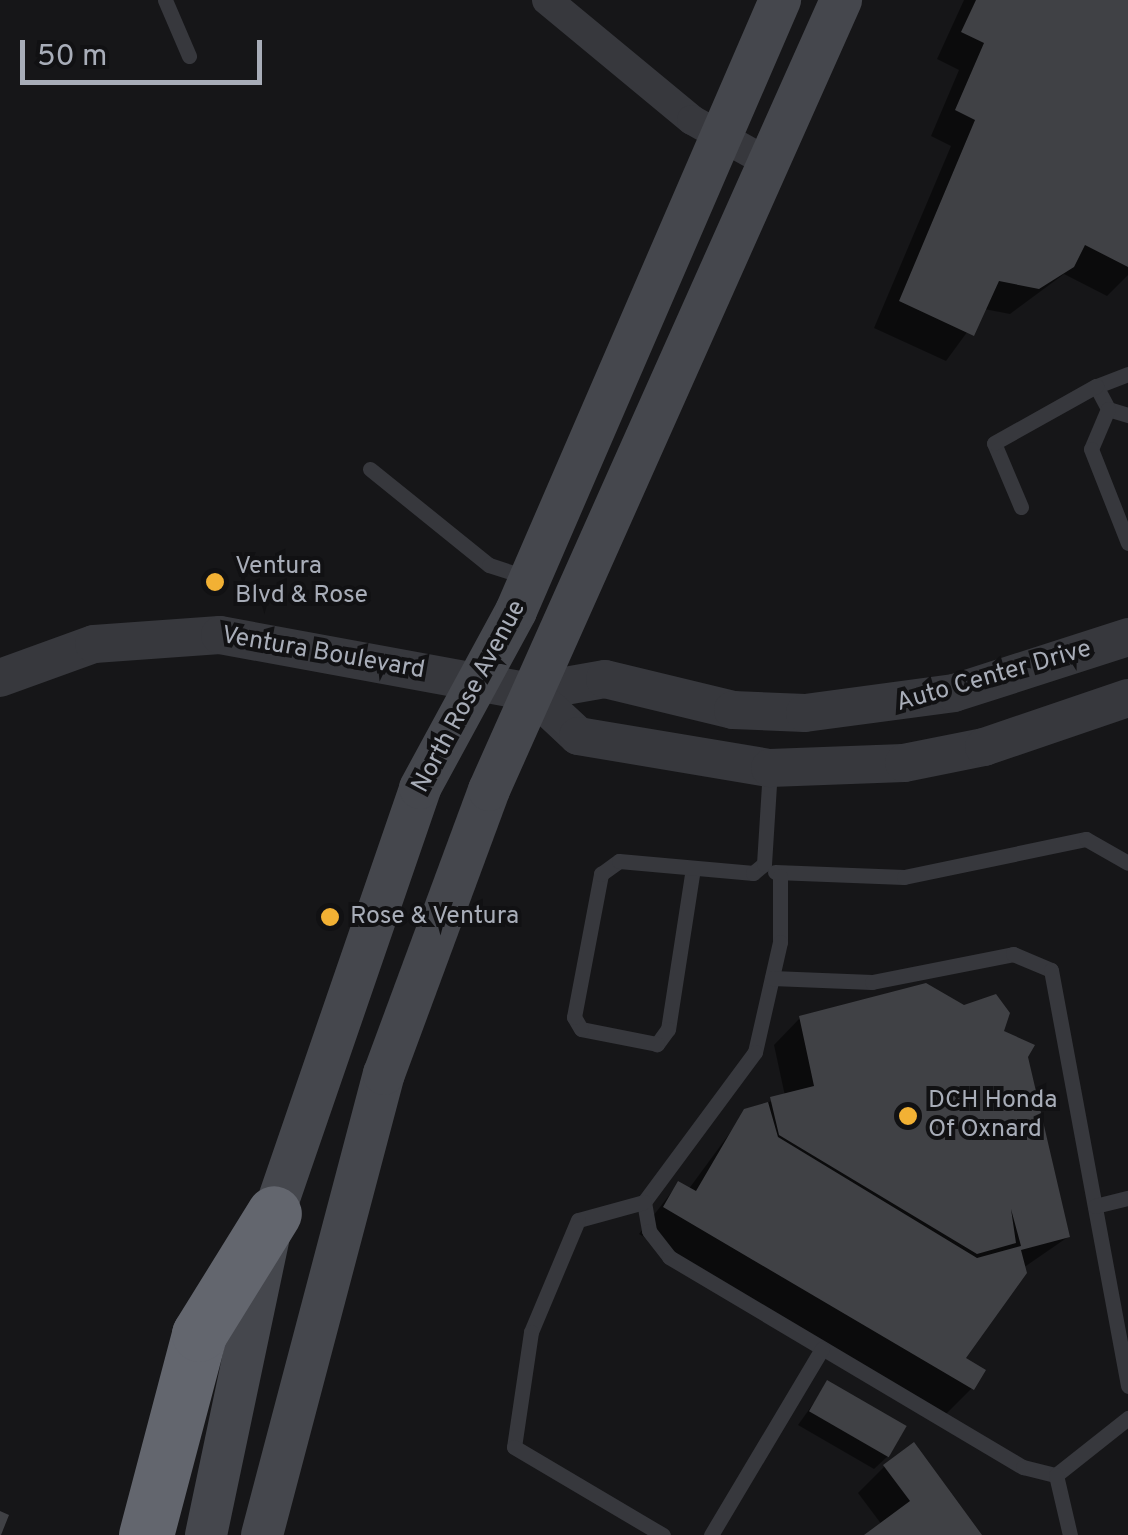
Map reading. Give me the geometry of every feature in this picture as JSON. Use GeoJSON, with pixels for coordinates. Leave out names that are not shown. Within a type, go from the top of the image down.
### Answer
{"type":"FeatureCollection","features":[{"type":"Feature","properties":{"kind":"highway"},"geometry":{"type":"LineString","coordinates":[[146,1535],[199,1334],[274,1213]]}},
{"type":"Feature","properties":{"kind":"main road","name":"North Rose Avenue"},"geometry":{"type":"LineString","coordinates":[[206,1535],[274,1213],[420,788],[531,579],[780,0]]}},
{"type":"Feature","properties":{"kind":"main road","name":"North Rose Avenue"},"geometry":{"type":"LineString","coordinates":[[262,1535],[384,1074],[531,692],[841,0]]}},
{"type":"Feature","properties":{"kind":"street"},"geometry":{"type":"LineString","coordinates":[[547,0],[721,136],[769,163]]}},
{"type":"Feature","properties":{"kind":"street","name":"Ventura Boulevard"},"geometry":{"type":"LineString","coordinates":[[0,678],[94,644],[185,634],[281,642],[531,692]]}},
{"type":"Feature","properties":{"kind":"street","name":"Auto Center Drive"},"geometry":{"type":"LineString","coordinates":[[531,692],[604,679],[733,710],[880,709],[1128,637]]}},
{"type":"Feature","properties":{"kind":"street"},"geometry":{"type":"LineString","coordinates":[[531,692],[578,736],[770,768],[904,763],[984,747],[1128,698]]}},
{"type":"Feature","properties":{"kind":"lane"},"geometry":{"type":"LineString","coordinates":[[165,0],[189,56]]}},
{"type":"Feature","properties":{"kind":"lane"},"geometry":{"type":"LineString","coordinates":[[1020,507],[994,443],[1096,386],[1128,374]]}},
{"type":"Feature","properties":{"kind":"lane"},"geometry":{"type":"LineString","coordinates":[[1096,386],[1108,409],[1128,415]]}},
{"type":"Feature","properties":{"kind":"lane"},"geometry":{"type":"LineString","coordinates":[[1108,409],[1091,449],[1128,543]]}},
{"type":"Feature","properties":{"kind":"lane"},"geometry":{"type":"LineString","coordinates":[[370,469],[489,565],[531,579]]}},
{"type":"Feature","properties":{"kind":"lane"},"geometry":{"type":"LineString","coordinates":[[693,868],[668,1029],[658,1044],[581,1029],[574,1017],[601,874],[619,860],[753,873],[764,864],[770,768]]}},
{"type":"Feature","properties":{"kind":"lane"},"geometry":{"type":"LineString","coordinates":[[764,864],[780,876],[904,877],[1086,839],[1128,862]]}},
{"type":"Feature","properties":{"kind":"lane"},"geometry":{"type":"LineString","coordinates":[[662,1535],[514,1447],[531,1332],[578,1220],[644,1202],[755,1052],[772,978],[780,876]]}},
{"type":"Feature","properties":{"kind":"lane"},"geometry":{"type":"LineString","coordinates":[[772,978],[872,982],[1012,954],[1051,970],[1128,1386]]}},
{"type":"Feature","properties":{"kind":"lane"},"geometry":{"type":"LineString","coordinates":[[1096,1206],[1128,1198]]}},
{"type":"Feature","properties":{"kind":"lane"},"geometry":{"type":"LineString","coordinates":[[644,1202],[650,1232],[669,1257],[1023,1467],[1056,1475]]}},
{"type":"Feature","properties":{"kind":"lane"},"geometry":{"type":"LineString","coordinates":[[711,1535],[822,1349]]}},
{"type":"Feature","properties":{"kind":"lane"},"geometry":{"type":"LineString","coordinates":[[1056,1475],[1128,1418]]}},
{"type":"Feature","properties":{"kind":"lane"},"geometry":{"type":"LineString","coordinates":[[1056,1475],[1070,1535]]}},
{"type":"Feature","properties":{"kind":"building"},"geometry":{"type":"Polygon","coordinates":[[[976,0],[1128,0],[1128,267],[1085,245],[1074,267],[1039,289],[999,281],[974,336],[899,301],[975,120],[955,110],[984,43],[961,32],[976,0]]]}},
{"type":"Feature","properties":{"kind":"building"},"geometry":{"type":"Polygon","coordinates":[[[926,983],[964,1005],[996,994],[1010,1013],[1004,1031],[1035,1045],[1028,1057],[1070,1237],[1021,1250],[1027,1273],[966,1358],[986,1370],[974,1390],[663,1207],[678,1181],[696,1191],[744,1109],[768,1102],[778,1137],[977,1258],[1021,1246],[1011,1209],[1016,1243],[977,1254],[779,1135],[770,1097],[814,1086],[799,1016],[926,983]]]}},
{"type":"Feature","properties":{"kind":"building"},"geometry":{"type":"Polygon","coordinates":[[[827,1380],[907,1426],[889,1457],[809,1411],[827,1380]]]}},
{"type":"Feature","properties":{"kind":"building"},"geometry":{"type":"Polygon","coordinates":[[[914,1442],[982,1535],[864,1535],[910,1501],[883,1465],[914,1442]]]}},
{"type":"Feature","properties":{"kind":"building"},"geometry":{"type":"Polygon","coordinates":[[[0,1511],[9,1515],[1,1535],[0,1535],[0,1511]]]}},
{"type":"Feature","properties":{"kind":"place","name":"Ventura Blvd & Rose"},"geometry":{"type":"Point","coordinates":[215,582]}},
{"type":"Feature","properties":{"kind":"place","name":"Rose & Ventura"},"geometry":{"type":"Point","coordinates":[330,917]}},
{"type":"Feature","properties":{"kind":"place","name":"DCH Honda Of Oxnard"},"geometry":{"type":"Point","coordinates":[908,1116]}}]}
